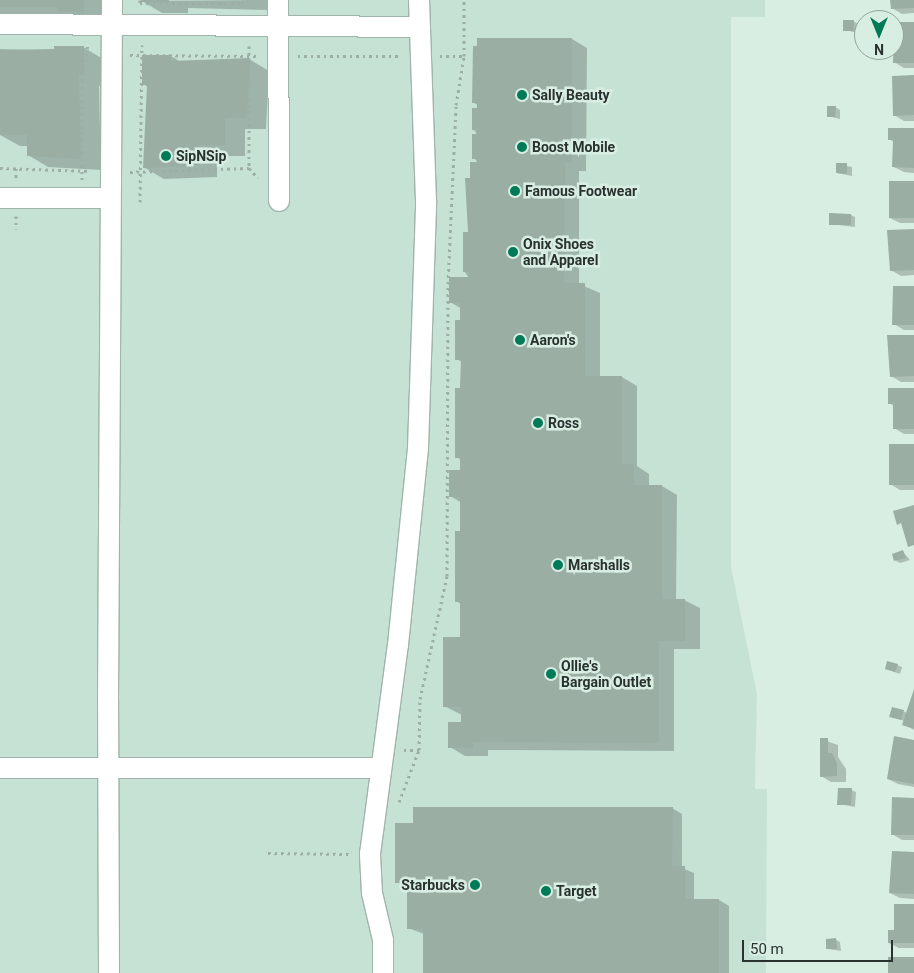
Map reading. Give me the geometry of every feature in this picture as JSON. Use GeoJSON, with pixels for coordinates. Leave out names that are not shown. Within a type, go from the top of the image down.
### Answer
{"type":"FeatureCollection","features":[{"type":"Feature","properties":{"kind":"street"},"geometry":{"type":"LineString","coordinates":[[109,973],[108,767],[112,0]]}},
{"type":"Feature","properties":{"kind":"street"},"geometry":{"type":"LineString","coordinates":[[278,0],[279,201]]}},
{"type":"Feature","properties":{"kind":"street"},"geometry":{"type":"LineString","coordinates":[[383,973],[383,940],[372,893],[370,854],[380,768],[398,645],[418,448],[425,258],[419,0]]}},
{"type":"Feature","properties":{"kind":"street"},"geometry":{"type":"LineString","coordinates":[[0,24],[420,27]]}},
{"type":"Feature","properties":{"kind":"street"},"geometry":{"type":"LineString","coordinates":[[0,198],[110,198]]}},
{"type":"Feature","properties":{"kind":"street"},"geometry":{"type":"LineString","coordinates":[[0,768],[380,768]]}},
{"type":"Feature","properties":{"kind":"path"},"geometry":{"type":"LineString","coordinates":[[140,0],[140,3],[241,3],[248,0]]}},
{"type":"Feature","properties":{"kind":"path"},"geometry":{"type":"LineString","coordinates":[[402,794],[419,750],[420,699],[448,576],[448,284],[456,105],[464,56],[464,0]]}},
{"type":"Feature","properties":{"kind":"path"},"geometry":{"type":"LineString","coordinates":[[0,168],[82,171],[82,81],[89,54],[88,40]]}},
{"type":"Feature","properties":{"kind":"path"},"geometry":{"type":"LineString","coordinates":[[140,202],[142,55],[464,56]]}},
{"type":"Feature","properties":{"kind":"path"},"geometry":{"type":"LineString","coordinates":[[141,172],[249,168],[250,56]]}},
{"type":"Feature","properties":{"kind":"path"},"geometry":{"type":"LineString","coordinates":[[268,853],[370,854]]}},
{"type":"Feature","properties":{"kind":"shaded area"},"geometry":{"type":"Polygon","coordinates":[[[0,0],[765,0],[765,17],[731,17],[731,567],[757,694],[755,789],[767,789],[766,973],[0,973],[0,0]]]}},
{"type":"Feature","properties":{"kind":"building"},"geometry":{"type":"Polygon","coordinates":[[[0,0],[84,0],[84,12],[57,11],[57,7],[0,7],[0,0]]]}},
{"type":"Feature","properties":{"kind":"building"},"geometry":{"type":"Polygon","coordinates":[[[141,0],[169,0],[169,2],[141,2],[141,0]]]}},
{"type":"Feature","properties":{"kind":"building"},"geometry":{"type":"Polygon","coordinates":[[[890,0],[914,0],[914,8],[891,9],[890,0]]]}},
{"type":"Feature","properties":{"kind":"building"},"geometry":{"type":"Polygon","coordinates":[[[843,20],[854,20],[854,31],[843,31],[843,20]]]}},
{"type":"Feature","properties":{"kind":"building"},"geometry":{"type":"Polygon","coordinates":[[[904,22],[914,22],[914,63],[893,63],[893,60],[904,60],[904,22]]]}},
{"type":"Feature","properties":{"kind":"building"},"geometry":{"type":"Polygon","coordinates":[[[477,38],[572,38],[572,163],[565,163],[564,283],[585,283],[585,376],[622,376],[622,464],[634,464],[634,485],[662,485],[662,599],[685,599],[685,641],[659,641],[659,743],[473,742],[473,748],[448,748],[448,722],[461,722],[461,707],[443,707],[443,637],[460,637],[460,602],[455,602],[455,531],[460,531],[460,497],[449,497],[449,470],[460,470],[460,458],[455,458],[455,388],[460,388],[461,360],[455,360],[455,320],[460,320],[460,303],[449,303],[449,277],[468,277],[468,272],[463,272],[463,232],[468,232],[465,178],[470,178],[470,162],[477,162],[477,159],[472,159],[472,134],[477,134],[477,130],[472,130],[472,108],[477,108],[477,103],[472,103],[473,46],[477,46],[477,38]]]}},
{"type":"Feature","properties":{"kind":"building"},"geometry":{"type":"Polygon","coordinates":[[[54,46],[84,46],[84,75],[79,75],[81,159],[27,156],[27,135],[0,135],[0,50],[54,49],[54,46]]]}},
{"type":"Feature","properties":{"kind":"building"},"geometry":{"type":"Polygon","coordinates":[[[142,55],[171,55],[171,61],[250,58],[247,118],[225,118],[225,145],[198,145],[198,166],[143,168],[147,85],[142,85],[142,55]]]}},
{"type":"Feature","properties":{"kind":"building"},"geometry":{"type":"Polygon","coordinates":[[[914,75],[914,115],[893,116],[892,76],[914,75]]]}},
{"type":"Feature","properties":{"kind":"building"},"geometry":{"type":"Polygon","coordinates":[[[827,106],[836,106],[835,117],[827,117],[827,106]]]}},
{"type":"Feature","properties":{"kind":"building"},"geometry":{"type":"Polygon","coordinates":[[[888,128],[914,128],[914,168],[892,167],[893,140],[888,140],[888,128]]]}},
{"type":"Feature","properties":{"kind":"building"},"geometry":{"type":"Polygon","coordinates":[[[836,163],[847,163],[847,174],[836,173],[836,163]]]}},
{"type":"Feature","properties":{"kind":"building"},"geometry":{"type":"Polygon","coordinates":[[[889,181],[914,181],[914,218],[889,218],[889,181]]]}},
{"type":"Feature","properties":{"kind":"building"},"geometry":{"type":"Polygon","coordinates":[[[829,213],[851,214],[851,225],[829,225],[829,213]]]}},
{"type":"Feature","properties":{"kind":"building"},"geometry":{"type":"Polygon","coordinates":[[[914,229],[914,270],[890,271],[887,230],[914,229]]]}},
{"type":"Feature","properties":{"kind":"building"},"geometry":{"type":"Polygon","coordinates":[[[893,286],[914,286],[914,325],[892,325],[893,286]]]}},
{"type":"Feature","properties":{"kind":"building"},"geometry":{"type":"Polygon","coordinates":[[[887,335],[914,335],[914,376],[890,377],[887,335]]]}},
{"type":"Feature","properties":{"kind":"building"},"geometry":{"type":"Polygon","coordinates":[[[888,388],[914,388],[914,429],[893,429],[893,404],[888,404],[888,388]]]}},
{"type":"Feature","properties":{"kind":"building"},"geometry":{"type":"Polygon","coordinates":[[[889,444],[914,444],[914,485],[889,485],[889,444]]]}},
{"type":"Feature","properties":{"kind":"building"},"geometry":{"type":"Polygon","coordinates":[[[914,505],[914,545],[908,547],[901,523],[897,525],[893,511],[914,505]]]}},
{"type":"Feature","properties":{"kind":"building"},"geometry":{"type":"Polygon","coordinates":[[[903,550],[906,558],[894,561],[892,554],[903,550]]]}},
{"type":"Feature","properties":{"kind":"building"},"geometry":{"type":"Polygon","coordinates":[[[887,661],[898,664],[895,672],[885,669],[887,661]]]}},
{"type":"Feature","properties":{"kind":"building"},"geometry":{"type":"Polygon","coordinates":[[[914,689],[914,729],[902,725],[914,689]]]}},
{"type":"Feature","properties":{"kind":"building"},"geometry":{"type":"Polygon","coordinates":[[[892,707],[904,710],[901,720],[889,717],[892,707]]]}},
{"type":"Feature","properties":{"kind":"building"},"geometry":{"type":"Polygon","coordinates":[[[894,736],[914,740],[914,784],[887,779],[894,736]]]}},
{"type":"Feature","properties":{"kind":"building"},"geometry":{"type":"Polygon","coordinates":[[[820,738],[828,738],[828,753],[832,753],[837,763],[837,776],[820,777],[820,738]]]}},
{"type":"Feature","properties":{"kind":"building"},"geometry":{"type":"Polygon","coordinates":[[[838,788],[852,788],[851,805],[837,805],[838,788]]]}},
{"type":"Feature","properties":{"kind":"building"},"geometry":{"type":"Polygon","coordinates":[[[892,797],[914,798],[914,835],[891,835],[892,797]]]}},
{"type":"Feature","properties":{"kind":"building","name":"Target"},"geometry":{"type":"Polygon","coordinates":[[[413,807],[673,807],[672,866],[685,866],[685,899],[719,899],[719,973],[423,973],[423,929],[407,929],[407,883],[395,883],[395,823],[413,823],[413,807]]]}},
{"type":"Feature","properties":{"kind":"building"},"geometry":{"type":"Polygon","coordinates":[[[892,851],[914,852],[914,894],[889,893],[892,851]]]}},
{"type":"Feature","properties":{"kind":"building"},"geometry":{"type":"Polygon","coordinates":[[[894,904],[914,904],[914,943],[888,943],[888,930],[894,930],[894,904]]]}},
{"type":"Feature","properties":{"kind":"building"},"geometry":{"type":"Polygon","coordinates":[[[836,938],[837,949],[826,949],[826,939],[836,938]]]}},
{"type":"Feature","properties":{"kind":"building"},"geometry":{"type":"Polygon","coordinates":[[[888,957],[914,957],[914,973],[888,973],[888,957]]]}},
{"type":"Feature","properties":{"kind":"place","name":"Sally Beauty"},"geometry":{"type":"Point","coordinates":[522,95]}},
{"type":"Feature","properties":{"kind":"place","name":"Boost Mobile"},"geometry":{"type":"Point","coordinates":[522,147]}},
{"type":"Feature","properties":{"kind":"place","name":"SipNSip"},"geometry":{"type":"Point","coordinates":[166,156]}},
{"type":"Feature","properties":{"kind":"place","name":"Famous Footwear"},"geometry":{"type":"Point","coordinates":[515,191]}},
{"type":"Feature","properties":{"kind":"place","name":"Onix Shoes and Apparel"},"geometry":{"type":"Point","coordinates":[513,252]}},
{"type":"Feature","properties":{"kind":"place","name":"Aaron's"},"geometry":{"type":"Point","coordinates":[520,340]}},
{"type":"Feature","properties":{"kind":"place","name":"Ross"},"geometry":{"type":"Point","coordinates":[538,423]}},
{"type":"Feature","properties":{"kind":"place","name":"Marshalls"},"geometry":{"type":"Point","coordinates":[558,565]}},
{"type":"Feature","properties":{"kind":"place","name":"Ollie's Bargain Outlet"},"geometry":{"type":"Point","coordinates":[551,674]}},
{"type":"Feature","properties":{"kind":"place","name":"Starbucks"},"geometry":{"type":"Point","coordinates":[475,885]}},
{"type":"Feature","properties":{"kind":"place","name":"Target"},"geometry":{"type":"Point","coordinates":[546,891]}}]}
